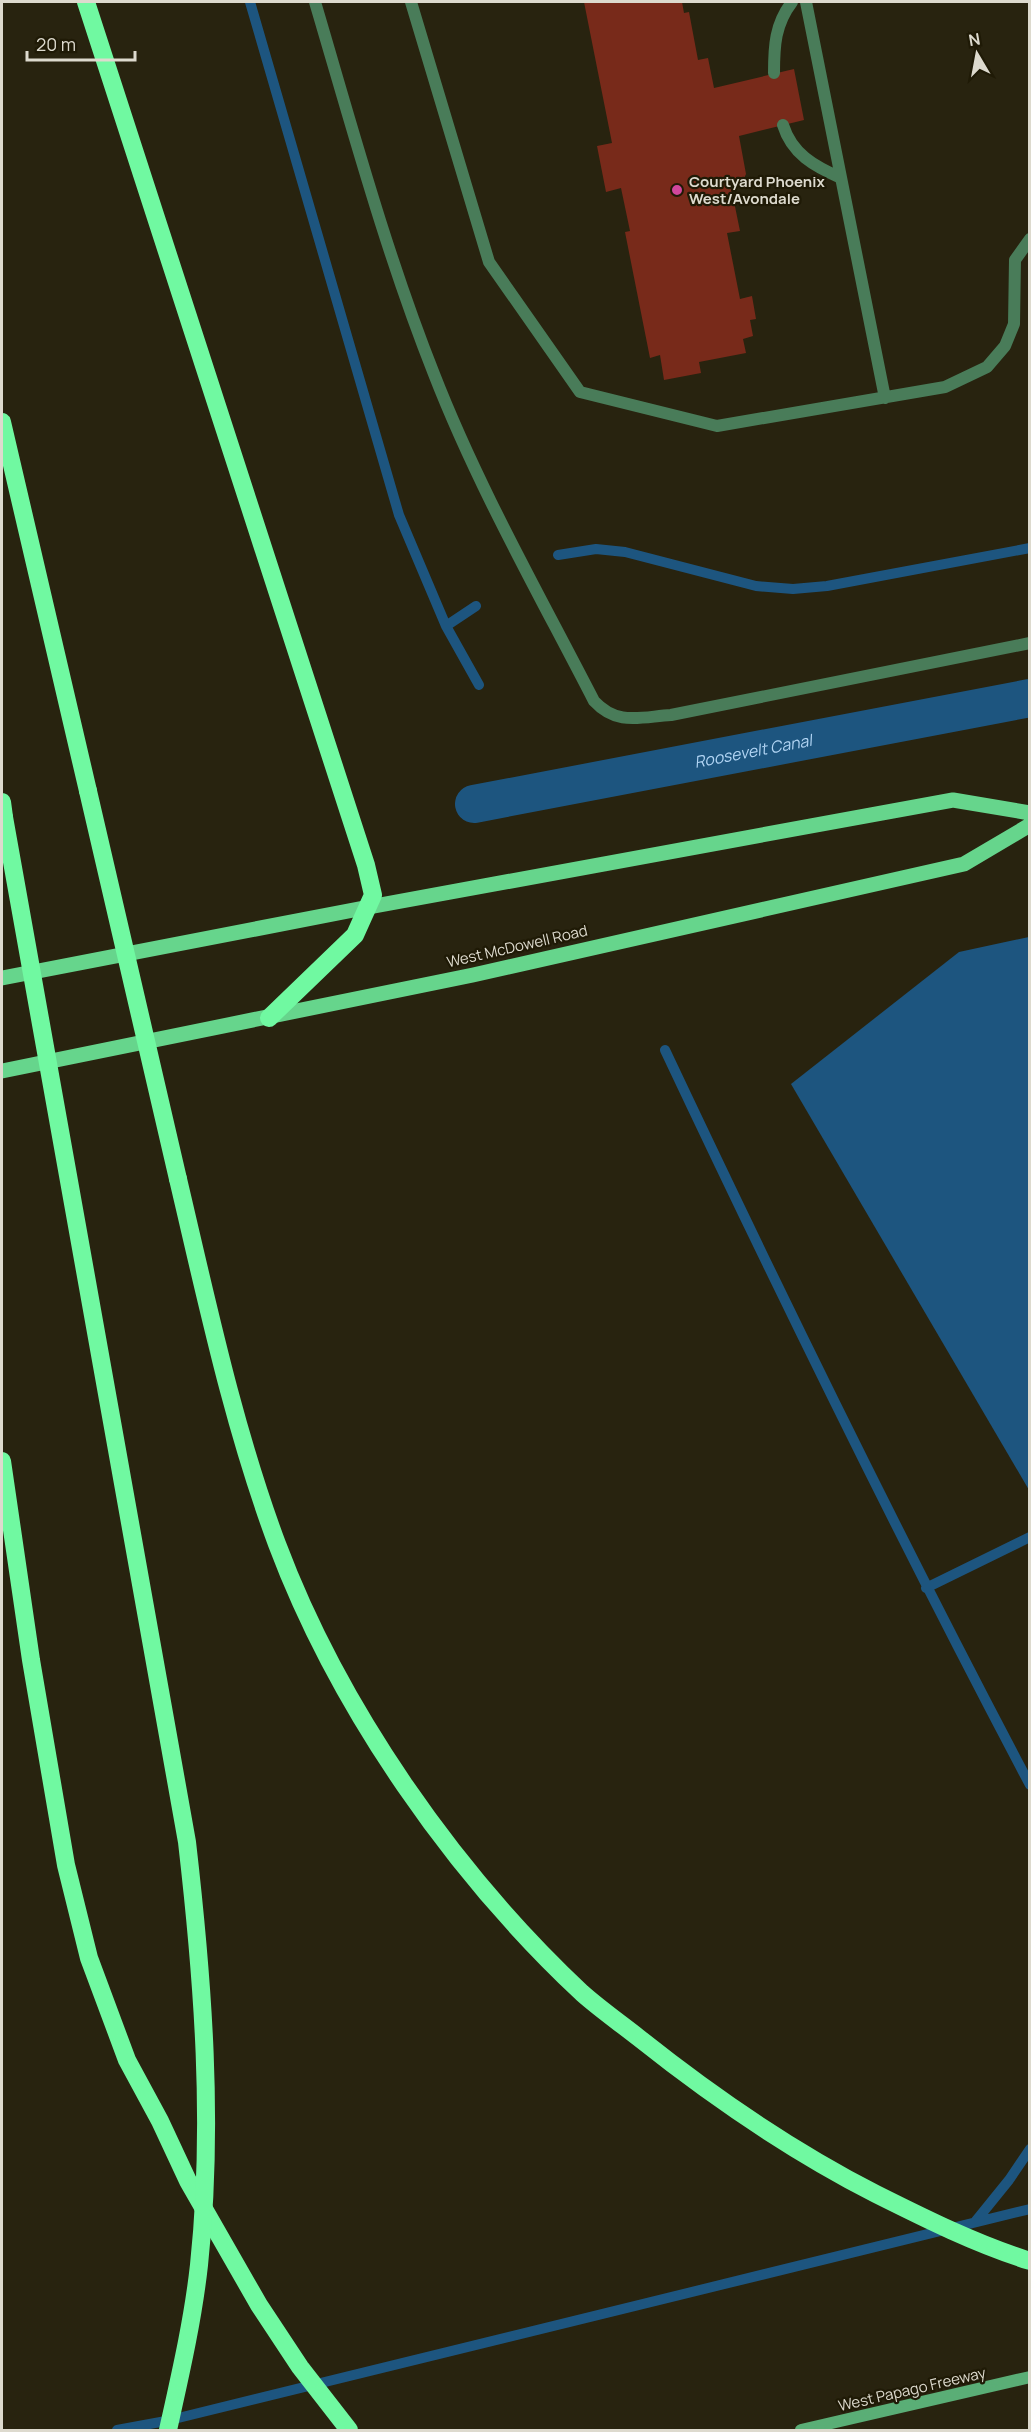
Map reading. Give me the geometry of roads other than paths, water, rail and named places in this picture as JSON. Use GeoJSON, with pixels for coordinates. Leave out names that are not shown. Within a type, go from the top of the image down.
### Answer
{"type":"FeatureCollection","features":[{"type":"Feature","properties":{"kind":"highway"},"geometry":{"type":"LineString","coordinates":[[86,2],[366,865],[373,895],[355,935],[269,1018]]}},
{"type":"Feature","properties":{"kind":"highway"},"geometry":{"type":"LineString","coordinates":[[2,422],[232,1407],[278,1547],[313,1626],[354,1705],[437,1827],[512,1920],[584,1995],[675,2067],[756,2124],[824,2167],[918,2215],[1001,2252],[1029,2261]]}},
{"type":"Feature","properties":{"kind":"highway"},"geometry":{"type":"LineString","coordinates":[[3,810],[187,1842],[198,1935],[204,2018],[205,2106],[200,2253],[185,2349],[168,2430]]}},
{"type":"Feature","properties":{"kind":"highway"},"geometry":{"type":"LineString","coordinates":[[2,1461],[31,1660],[66,1865],[89,1958],[127,2061],[227,2253],[300,2367],[350,2430]]}},
{"type":"Feature","properties":{"kind":"main road"},"geometry":{"type":"LineString","coordinates":[[2,978],[369,907],[953,800],[1029,813]]}},
{"type":"Feature","properties":{"kind":"main road","name":"West McDowell Road"},"geometry":{"type":"LineString","coordinates":[[2,1071],[269,1018],[964,864],[1029,825]]}},
{"type":"Feature","properties":{"kind":"main road","name":"West Papago Freeway"},"geometry":{"type":"LineString","coordinates":[[801,2430],[1029,2377]]}},
{"type":"Feature","properties":{"kind":"lane"},"geometry":{"type":"LineString","coordinates":[[315,2],[384,236],[434,375],[478,473],[594,701],[605,713],[615,718],[671,715],[1029,643]]}},
{"type":"Feature","properties":{"kind":"lane"},"geometry":{"type":"LineString","coordinates":[[411,2],[489,262],[580,392],[717,426],[945,387],[987,367],[1005,346],[1014,324],[1015,260],[1029,239]]}},
{"type":"Feature","properties":{"kind":"lane"},"geometry":{"type":"LineString","coordinates":[[774,73],[774,41],[784,13],[792,2]]}},
{"type":"Feature","properties":{"kind":"lane"},"geometry":{"type":"LineString","coordinates":[[806,2],[885,398]]}},
{"type":"Feature","properties":{"kind":"lane"},"geometry":{"type":"LineString","coordinates":[[783,124],[788,141],[800,155],[841,178]]}},
{"type":"Feature","properties":{"kind":"water"},"geometry":{"type":"Polygon","coordinates":[[[1030,937],[1029,1490],[791,1084],[959,952],[1030,937]]]}},
{"type":"Feature","properties":{"kind":"waterway"},"geometry":{"type":"LineString","coordinates":[[250,2],[399,515],[446,626],[479,685]]}},
{"type":"Feature","properties":{"kind":"waterway"},"geometry":{"type":"LineString","coordinates":[[558,555],[596,549],[625,552],[756,586],[793,589],[827,586],[1030,548]]}},
{"type":"Feature","properties":{"kind":"waterway"},"geometry":{"type":"LineString","coordinates":[[446,626],[476,606]]}},
{"type":"Feature","properties":{"kind":"waterway","name":"Roosevelt Canal"},"geometry":{"type":"LineString","coordinates":[[474,804],[1030,698]]}},
{"type":"Feature","properties":{"kind":"waterway"},"geometry":{"type":"LineString","coordinates":[[665,1050],[843,1420],[1030,1785]]}},
{"type":"Feature","properties":{"kind":"waterway"},"geometry":{"type":"LineString","coordinates":[[926,1588],[1030,1537]]}},
{"type":"Feature","properties":{"kind":"waterway"},"geometry":{"type":"LineString","coordinates":[[975,2222],[1009,2180],[1030,2149]]}},
{"type":"Feature","properties":{"kind":"waterway"},"geometry":{"type":"LineString","coordinates":[[117,2430],[166,2421],[1030,2209]]}},
{"type":"Feature","properties":{"kind":"place","name":"Courtyard Phoenix West/Avondale"},"geometry":{"type":"Point","coordinates":[677,190]}}]}
